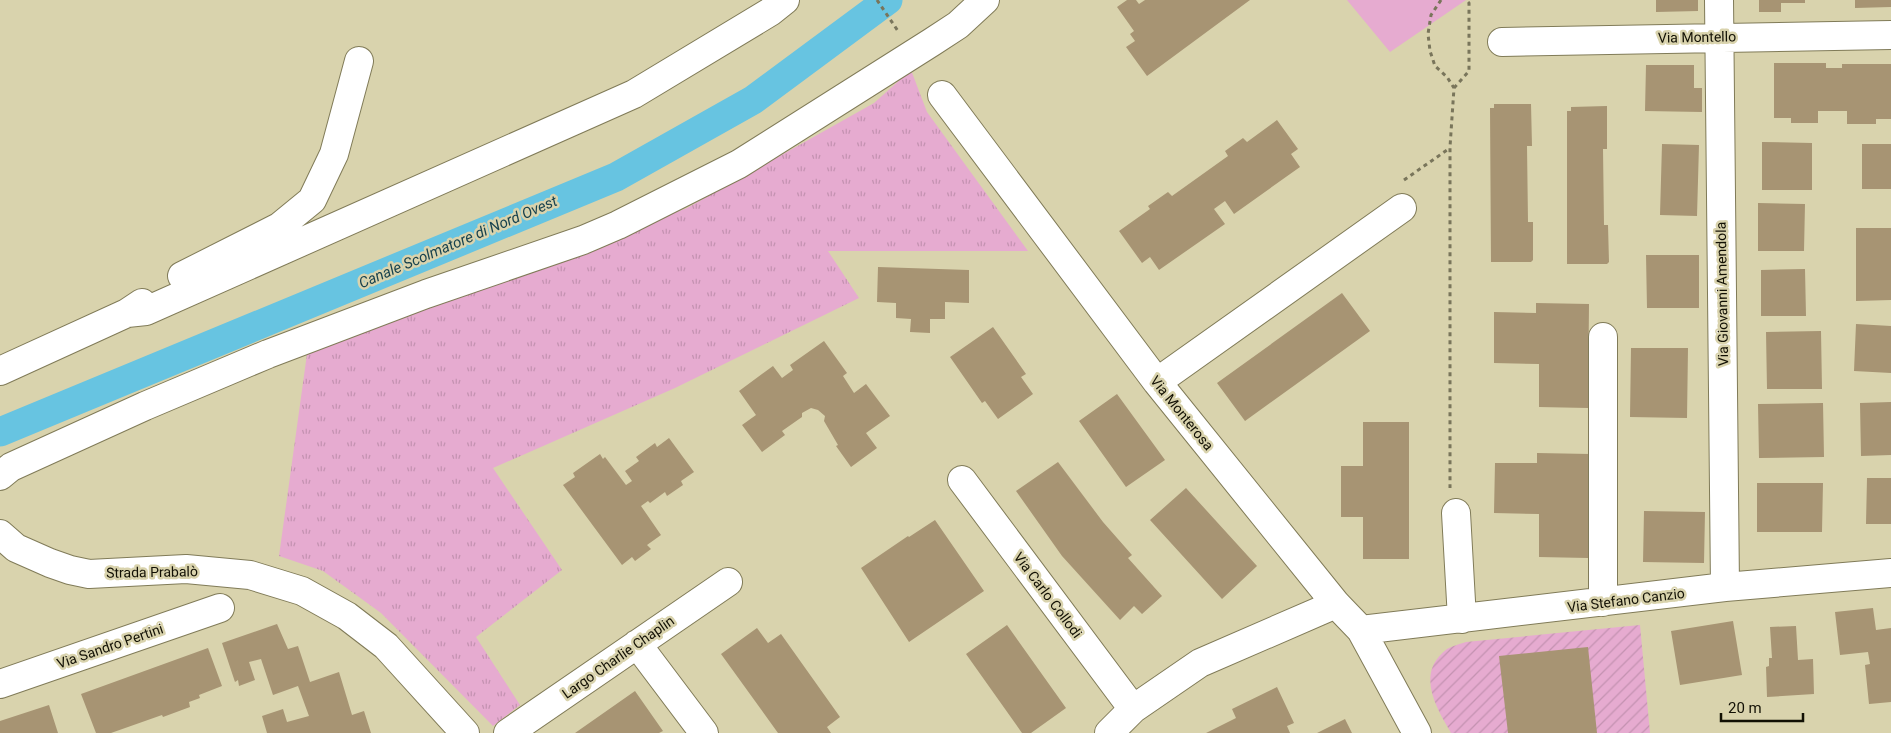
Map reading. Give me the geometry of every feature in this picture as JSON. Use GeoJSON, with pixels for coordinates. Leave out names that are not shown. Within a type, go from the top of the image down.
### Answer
{"type":"FeatureCollection","features":[{"type":"Feature","properties":{"kind":"street"},"geometry":{"type":"LineString","coordinates":[[127,313],[146,311],[634,94],[770,12],[785,0]]}},
{"type":"Feature","properties":{"kind":"street"},"geometry":{"type":"LineString","coordinates":[[0,476],[11,467],[118,418],[268,354],[435,291],[583,240],[618,225],[739,164],[958,25],[985,0]]}},
{"type":"Feature","properties":{"kind":"street","name":"Via Giovanni Amendola"},"geometry":{"type":"LineString","coordinates":[[1719,0],[1726,587]]}},
{"type":"Feature","properties":{"kind":"street","name":"Via Montello"},"geometry":{"type":"LineString","coordinates":[[1502,42],[1891,35]]}},
{"type":"Feature","properties":{"kind":"street"},"geometry":{"type":"LineString","coordinates":[[0,371],[127,313],[176,279],[279,227],[312,200],[334,154],[359,61]]}},
{"type":"Feature","properties":{"kind":"street","name":"Via Monterosa"},"geometry":{"type":"LineString","coordinates":[[942,96],[1157,382],[1336,604],[1361,630],[1417,733]]}},
{"type":"Feature","properties":{"kind":"street"},"geometry":{"type":"LineString","coordinates":[[1157,382],[1402,208]]}},
{"type":"Feature","properties":{"kind":"street"},"geometry":{"type":"LineString","coordinates":[[1602,337],[1603,602]]}},
{"type":"Feature","properties":{"kind":"street","name":"Via Carlo Collodi"},"geometry":{"type":"LineString","coordinates":[[962,480],[1134,710]]}},
{"type":"Feature","properties":{"kind":"street"},"geometry":{"type":"LineString","coordinates":[[1456,513],[1462,619]]}},
{"type":"Feature","properties":{"kind":"street","name":"Strada Prabalò"},"geometry":{"type":"LineString","coordinates":[[0,534],[16,548],[50,564],[89,574],[186,569],[250,575],[302,590],[347,616],[386,646],[465,733]]}},
{"type":"Feature","properties":{"kind":"street","name":"Via Stefano Canzio"},"geometry":{"type":"LineString","coordinates":[[1361,630],[1726,587],[1891,573]]}},
{"type":"Feature","properties":{"kind":"street","name":"Largo Charlie Chaplin"},"geometry":{"type":"LineString","coordinates":[[508,733],[728,582]]}},
{"type":"Feature","properties":{"kind":"street"},"geometry":{"type":"LineString","coordinates":[[1109,733],[1134,710],[1200,663],[1336,604]]}},
{"type":"Feature","properties":{"kind":"street","name":"Via Sandro Pertini"},"geometry":{"type":"LineString","coordinates":[[0,684],[220,608]]}},
{"type":"Feature","properties":{"kind":"street"},"geometry":{"type":"LineString","coordinates":[[637,644],[704,733]]}},
{"type":"Feature","properties":{"kind":"path"},"geometry":{"type":"LineString","coordinates":[[877,0],[914,54]]}},
{"type":"Feature","properties":{"kind":"path"},"geometry":{"type":"LineString","coordinates":[[1440,0],[1432,15],[1428,34],[1430,51],[1436,66],[1447,77],[1454,88],[1450,147],[1450,504],[1456,513]]}},
{"type":"Feature","properties":{"kind":"path"},"geometry":{"type":"LineString","coordinates":[[1454,88],[1469,71],[1469,3],[1466,0]]}},
{"type":"Feature","properties":{"kind":"path"},"geometry":{"type":"LineString","coordinates":[[1402,208],[1393,188],[1450,147]]}},
{"type":"Feature","properties":{"kind":"green space"},"geometry":{"type":"Polygon","coordinates":[[[1347,0],[1466,0],[1390,52],[1347,0]]]}},
{"type":"Feature","properties":{"kind":"green space"},"geometry":{"type":"Polygon","coordinates":[[[911,70],[927,112],[1028,251],[828,251],[859,298],[675,388],[493,468],[562,570],[476,637],[520,705],[493,726],[381,613],[323,571],[279,556],[307,354],[687,208],[874,103],[911,70]]]}},
{"type":"Feature","properties":{"kind":"green space"},"geometry":{"type":"Polygon","coordinates":[[[1640,625],[1650,733],[1451,733],[1431,690],[1430,679],[1437,658],[1447,649],[1466,642],[1640,625]]]}},
{"type":"Feature","properties":{"kind":"building"},"geometry":{"type":"Polygon","coordinates":[[[1127,0],[1136,0],[1139,4],[1145,0],[1250,0],[1147,76],[1126,47],[1135,41],[1130,34],[1134,31],[1117,7],[1127,0]]]}},
{"type":"Feature","properties":{"kind":"building"},"geometry":{"type":"Polygon","coordinates":[[[1656,0],[1698,0],[1698,11],[1656,12],[1656,0]]]}},
{"type":"Feature","properties":{"kind":"building"},"geometry":{"type":"Polygon","coordinates":[[[1759,0],[1805,0],[1805,3],[1781,3],[1781,12],[1759,12],[1759,0]]]}},
{"type":"Feature","properties":{"kind":"building"},"geometry":{"type":"Polygon","coordinates":[[[1855,0],[1891,0],[1891,7],[1855,8],[1855,0]]]}},
{"type":"Feature","properties":{"kind":"building"},"geometry":{"type":"Polygon","coordinates":[[[1774,63],[1826,63],[1826,68],[1842,68],[1842,64],[1891,64],[1891,119],[1876,119],[1876,124],[1847,124],[1847,111],[1818,111],[1818,123],[1791,123],[1791,118],[1774,118],[1774,63]]]}},
{"type":"Feature","properties":{"kind":"building"},"geometry":{"type":"Polygon","coordinates":[[[1646,65],[1694,65],[1694,88],[1702,88],[1702,112],[1645,111],[1646,65]]]}},
{"type":"Feature","properties":{"kind":"building"},"geometry":{"type":"Polygon","coordinates":[[[1494,104],[1531,104],[1532,146],[1527,146],[1528,222],[1533,222],[1533,260],[1531,262],[1491,262],[1490,108],[1494,108],[1494,104]]]}},
{"type":"Feature","properties":{"kind":"building"},"geometry":{"type":"Polygon","coordinates":[[[1607,106],[1607,149],[1603,149],[1604,225],[1608,225],[1609,262],[1607,264],[1567,264],[1567,111],[1571,111],[1571,107],[1607,106]]]}},
{"type":"Feature","properties":{"kind":"building"},"geometry":{"type":"Polygon","coordinates":[[[1277,120],[1298,149],[1291,154],[1300,167],[1234,214],[1225,201],[1214,209],[1225,224],[1159,270],[1150,257],[1142,263],[1119,231],[1150,209],[1148,206],[1168,192],[1172,196],[1228,156],[1225,151],[1243,138],[1247,142],[1277,120]]]}},
{"type":"Feature","properties":{"kind":"building"},"geometry":{"type":"Polygon","coordinates":[[[1762,142],[1812,143],[1812,190],[1762,190],[1762,142]]]}},
{"type":"Feature","properties":{"kind":"building"},"geometry":{"type":"Polygon","coordinates":[[[1662,144],[1699,145],[1697,216],[1660,215],[1662,144]]]}},
{"type":"Feature","properties":{"kind":"building"},"geometry":{"type":"Polygon","coordinates":[[[1862,144],[1891,144],[1891,189],[1862,189],[1862,144]]]}},
{"type":"Feature","properties":{"kind":"building"},"geometry":{"type":"Polygon","coordinates":[[[1758,203],[1805,204],[1804,251],[1758,251],[1758,203]]]}},
{"type":"Feature","properties":{"kind":"building"},"geometry":{"type":"Polygon","coordinates":[[[1856,228],[1891,228],[1891,300],[1856,301],[1856,228]]]}},
{"type":"Feature","properties":{"kind":"building"},"geometry":{"type":"Polygon","coordinates":[[[1646,255],[1699,255],[1699,308],[1647,308],[1646,255]]]}},
{"type":"Feature","properties":{"kind":"building"},"geometry":{"type":"Polygon","coordinates":[[[878,267],[969,270],[969,303],[945,302],[945,319],[930,319],[930,333],[910,332],[911,319],[896,318],[896,303],[877,302],[878,267]]]}},
{"type":"Feature","properties":{"kind":"building"},"geometry":{"type":"Polygon","coordinates":[[[1805,269],[1806,316],[1761,316],[1761,270],[1805,269]]]}},
{"type":"Feature","properties":{"kind":"building"},"geometry":{"type":"Polygon","coordinates":[[[1342,293],[1370,331],[1245,421],[1217,383],[1342,293]]]}},
{"type":"Feature","properties":{"kind":"building"},"geometry":{"type":"Polygon","coordinates":[[[1536,303],[1589,304],[1588,408],[1539,407],[1539,364],[1494,363],[1494,312],[1536,313],[1536,303]]]}},
{"type":"Feature","properties":{"kind":"building"},"geometry":{"type":"Polygon","coordinates":[[[1856,324],[1891,326],[1891,373],[1854,371],[1856,324]]]}},
{"type":"Feature","properties":{"kind":"building"},"geometry":{"type":"Polygon","coordinates":[[[993,327],[1026,374],[1021,377],[1033,394],[998,419],[985,401],[982,403],[950,357],[993,327]]]}},
{"type":"Feature","properties":{"kind":"building"},"geometry":{"type":"Polygon","coordinates":[[[1821,331],[1822,389],[1767,389],[1766,332],[1821,331]]]}},
{"type":"Feature","properties":{"kind":"building"},"geometry":{"type":"Polygon","coordinates":[[[824,341],[847,373],[843,376],[854,393],[866,384],[890,416],[866,433],[877,448],[851,467],[836,446],[838,445],[824,421],[825,416],[818,410],[811,408],[802,413],[802,417],[782,431],[785,435],[762,452],[742,425],[756,415],[739,391],[773,366],[782,378],[793,370],[790,365],[824,341]]]}},
{"type":"Feature","properties":{"kind":"building"},"geometry":{"type":"Polygon","coordinates":[[[1631,348],[1688,348],[1687,418],[1630,417],[1631,348]]]}},
{"type":"Feature","properties":{"kind":"building"},"geometry":{"type":"Polygon","coordinates":[[[1117,394],[1165,460],[1126,487],[1079,421],[1117,394]]]}},
{"type":"Feature","properties":{"kind":"building"},"geometry":{"type":"Polygon","coordinates":[[[1891,402],[1891,455],[1861,456],[1860,403],[1891,402]]]}},
{"type":"Feature","properties":{"kind":"building"},"geometry":{"type":"Polygon","coordinates":[[[1823,403],[1824,457],[1759,458],[1758,404],[1823,403]]]}},
{"type":"Feature","properties":{"kind":"building"},"geometry":{"type":"Polygon","coordinates":[[[1363,422],[1409,422],[1409,559],[1363,559],[1363,517],[1341,517],[1341,466],[1363,466],[1363,422]]]}},
{"type":"Feature","properties":{"kind":"building"},"geometry":{"type":"Polygon","coordinates":[[[669,438],[694,472],[681,481],[683,485],[667,496],[665,492],[650,503],[648,501],[641,506],[661,535],[647,545],[651,549],[635,561],[632,557],[622,565],[563,485],[575,477],[573,473],[600,454],[603,459],[605,457],[626,485],[632,481],[625,471],[639,461],[636,457],[655,443],[657,447],[669,438]]]}},
{"type":"Feature","properties":{"kind":"building"},"geometry":{"type":"Polygon","coordinates":[[[1537,453],[1590,454],[1588,558],[1539,557],[1539,514],[1494,513],[1495,463],[1537,463],[1537,453]]]}},
{"type":"Feature","properties":{"kind":"building"},"geometry":{"type":"Polygon","coordinates":[[[1058,462],[1103,522],[1132,555],[1128,558],[1162,596],[1142,614],[1134,606],[1120,620],[1062,556],[1016,491],[1058,462]]]}},
{"type":"Feature","properties":{"kind":"building"},"geometry":{"type":"Polygon","coordinates":[[[1867,478],[1891,478],[1891,524],[1866,524],[1867,478]]]}},
{"type":"Feature","properties":{"kind":"building"},"geometry":{"type":"Polygon","coordinates":[[[1757,483],[1823,483],[1822,532],[1757,532],[1757,483]]]}},
{"type":"Feature","properties":{"kind":"building"},"geometry":{"type":"Polygon","coordinates":[[[1186,488],[1257,566],[1222,599],[1150,520],[1186,488]]]}},
{"type":"Feature","properties":{"kind":"building"},"geometry":{"type":"Polygon","coordinates":[[[1644,511],[1705,512],[1704,563],[1643,562],[1644,511]]]}},
{"type":"Feature","properties":{"kind":"building"},"geometry":{"type":"Polygon","coordinates":[[[935,520],[984,591],[909,642],[861,568],[935,520]]]}},
{"type":"Feature","properties":{"kind":"building"},"geometry":{"type":"Polygon","coordinates":[[[1873,608],[1876,630],[1891,628],[1891,702],[1869,704],[1865,665],[1870,664],[1868,652],[1840,655],[1835,612],[1873,608]]]}},
{"type":"Feature","properties":{"kind":"building"},"geometry":{"type":"Polygon","coordinates":[[[1733,621],[1742,675],[1680,685],[1671,631],[1733,621]]]}},
{"type":"Feature","properties":{"kind":"building"},"geometry":{"type":"Polygon","coordinates":[[[277,624],[288,649],[298,646],[310,682],[339,672],[352,715],[364,711],[371,733],[267,733],[262,716],[283,709],[287,722],[309,716],[298,686],[273,695],[261,659],[249,662],[255,680],[239,686],[238,680],[235,682],[222,643],[277,624]]]}},
{"type":"Feature","properties":{"kind":"building"},"geometry":{"type":"Polygon","coordinates":[[[1007,625],[1066,708],[1031,733],[1022,733],[966,654],[1007,625]]]}},
{"type":"Feature","properties":{"kind":"building"},"geometry":{"type":"Polygon","coordinates":[[[1796,626],[1798,660],[1813,659],[1814,694],[1767,697],[1766,667],[1769,666],[1769,658],[1772,658],[1770,627],[1796,626]]]}},
{"type":"Feature","properties":{"kind":"building"},"geometry":{"type":"Polygon","coordinates":[[[757,628],[768,643],[781,634],[840,717],[827,727],[831,733],[778,733],[721,654],[757,628]]]}},
{"type":"Feature","properties":{"kind":"building"},"geometry":{"type":"Polygon","coordinates":[[[1588,647],[1597,733],[1508,733],[1499,656],[1588,647]]]}},
{"type":"Feature","properties":{"kind":"building"},"geometry":{"type":"Polygon","coordinates":[[[208,648],[222,686],[199,695],[200,698],[189,702],[190,707],[111,733],[96,733],[81,694],[208,648]]]}},
{"type":"Feature","properties":{"kind":"building"},"geometry":{"type":"Polygon","coordinates":[[[1277,687],[1294,723],[1287,726],[1290,733],[1206,733],[1236,718],[1232,709],[1277,687]]]}},
{"type":"Feature","properties":{"kind":"building"},"geometry":{"type":"Polygon","coordinates":[[[635,691],[663,731],[659,733],[575,733],[635,691]]]}},
{"type":"Feature","properties":{"kind":"building"},"geometry":{"type":"Polygon","coordinates":[[[49,705],[58,733],[0,733],[0,721],[49,705]]]}},
{"type":"Feature","properties":{"kind":"building"},"geometry":{"type":"Polygon","coordinates":[[[1345,719],[1352,733],[1317,733],[1345,719]]]}},
{"type":"Feature","properties":{"kind":"waterway","name":"Canale Scolmatore di Nord Ovest"},"geometry":{"type":"LineString","coordinates":[[0,432],[616,177],[753,100],[888,0]]}}]}
